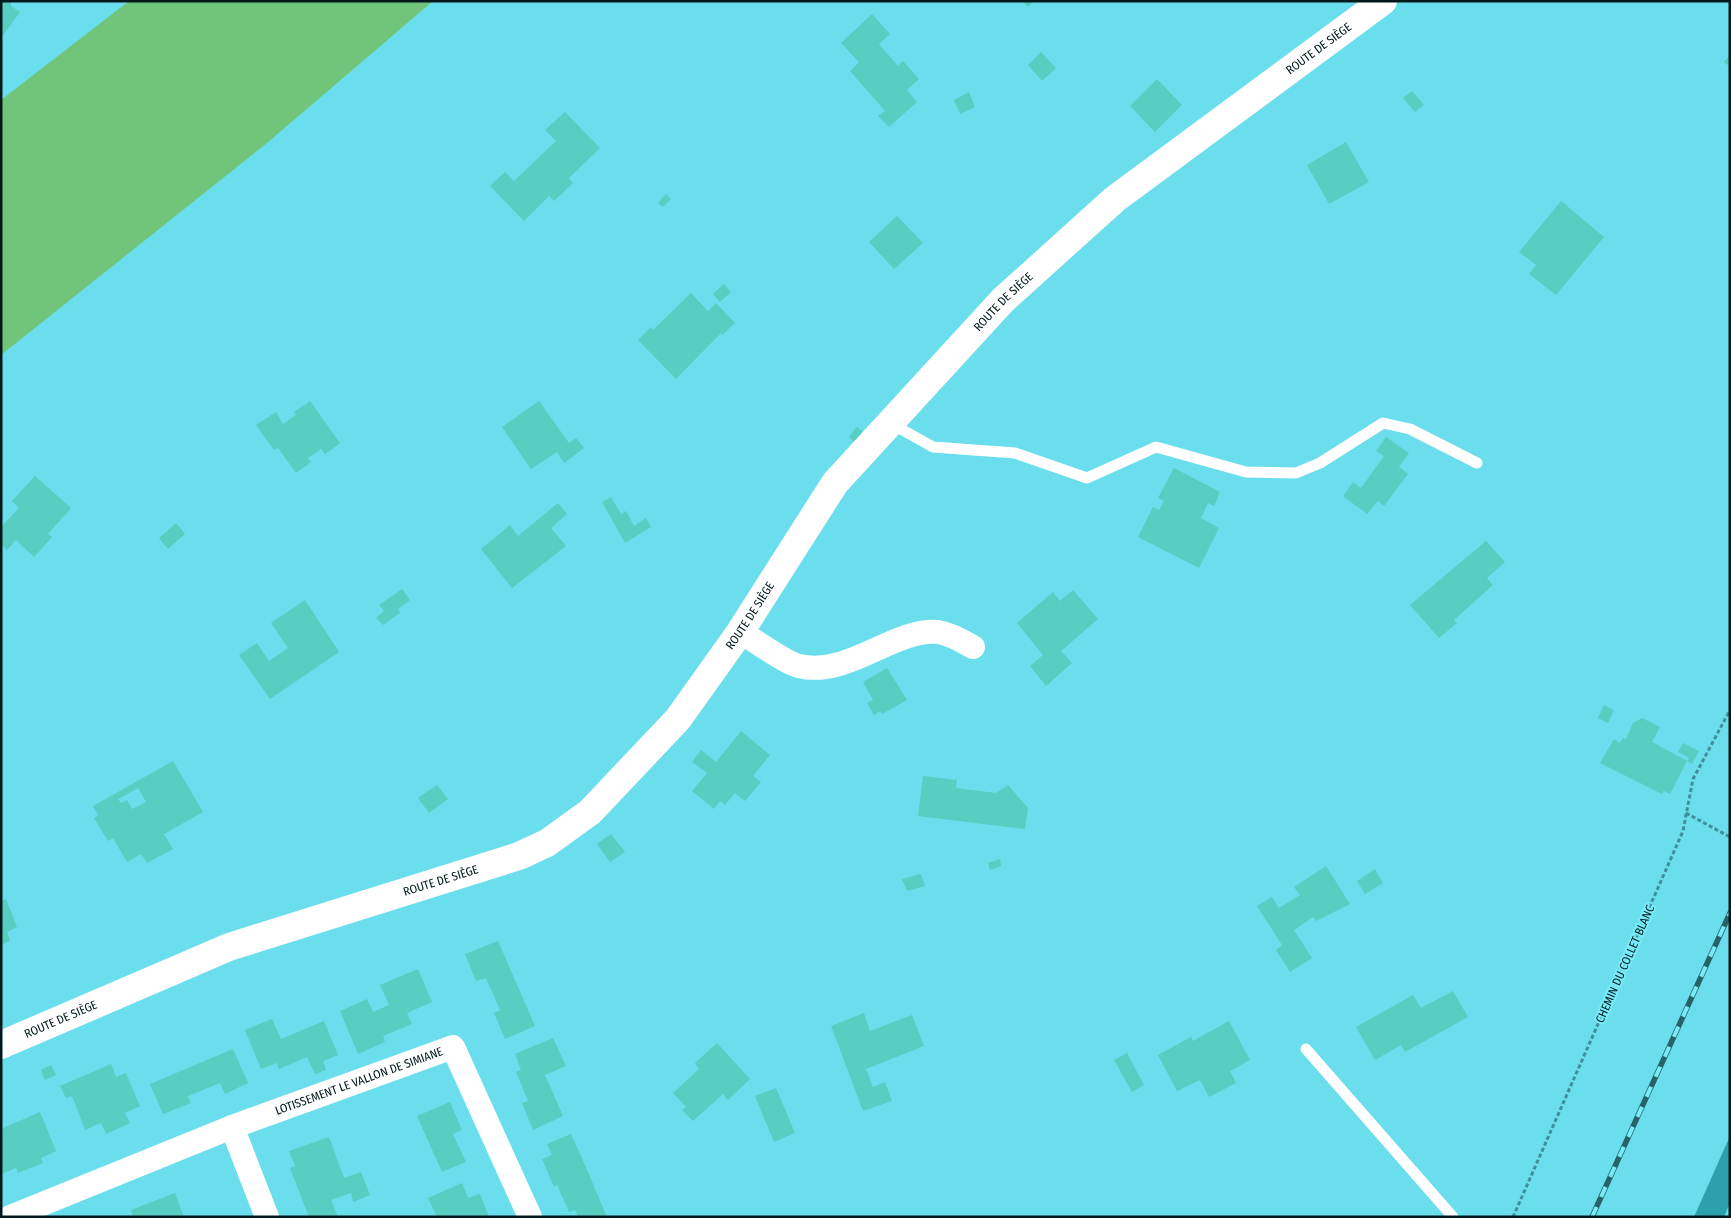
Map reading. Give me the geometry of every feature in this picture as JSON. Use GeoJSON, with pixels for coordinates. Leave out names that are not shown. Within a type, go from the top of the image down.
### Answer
{"type":"FeatureCollection","features":[{"type":"Feature","properties":{"kind":"street","name":"ROUTE DE SIÈGE"},"geometry":{"type":"LineString","coordinates":[[1,1044],[228,947],[519,856],[547,843],[590,812],[678,719],[740,632],[835,483],[1003,300],[1115,199],[1383,1]]}},
{"type":"Feature","properties":{"kind":"street"},"geometry":{"type":"LineString","coordinates":[[740,632],[798,666],[820,668],[846,662],[918,634],[938,632],[952,635],[973,648]]}},
{"type":"Feature","properties":{"kind":"street","name":"LOTISSEMENT LE VALLON DE SIMIANE"},"geometry":{"type":"LineString","coordinates":[[10,1217],[232,1127],[453,1047],[530,1217]]}},
{"type":"Feature","properties":{"kind":"street"},"geometry":{"type":"LineString","coordinates":[[232,1127],[267,1217]]}},
{"type":"Feature","properties":{"kind":"lane"},"geometry":{"type":"LineString","coordinates":[[890,423],[933,447],[1015,453],[1087,478],[1156,447],[1246,472],[1296,473],[1320,463],[1383,423],[1410,429],[1477,463]]}},
{"type":"Feature","properties":{"kind":"lane"},"geometry":{"type":"LineString","coordinates":[[1306,1049],[1453,1217]]}},
{"type":"Feature","properties":{"kind":"path","name":"CHEMIN DU COLLET BLANC"},"geometry":{"type":"LineString","coordinates":[[1513,1217],[1683,831],[1693,779],[1730,710]]}},
{"type":"Feature","properties":{"kind":"path"},"geometry":{"type":"LineString","coordinates":[[1686,813],[1730,837]]}},
{"type":"Feature","properties":{"kind":"green space"},"geometry":{"type":"Polygon","coordinates":[[[129,1],[433,1],[267,143],[1,355],[1,100],[129,1]]]}},
{"type":"Feature","properties":{"kind":"water"},"geometry":{"type":"Polygon","coordinates":[[[1730,1136],[1730,1203],[1724,1217],[1694,1217],[1730,1136]]]}},
{"type":"Feature","properties":{"kind":"building"},"geometry":{"type":"Polygon","coordinates":[[[1,1],[11,1],[11,6],[20,12],[1,38],[1,1]]]}},
{"type":"Feature","properties":{"kind":"building"},"geometry":{"type":"Polygon","coordinates":[[[1022,1],[1034,1],[1028,7],[1022,1]]]}},
{"type":"Feature","properties":{"kind":"building"},"geometry":{"type":"Polygon","coordinates":[[[872,14],[890,34],[879,44],[898,66],[903,61],[919,79],[907,90],[917,102],[889,127],[878,116],[885,111],[850,71],[859,62],[841,43],[872,14]]]}},
{"type":"Feature","properties":{"kind":"building"},"geometry":{"type":"Polygon","coordinates":[[[1041,52],[1056,68],[1042,81],[1028,65],[1041,52]]]}},
{"type":"Feature","properties":{"kind":"building"},"geometry":{"type":"Polygon","coordinates":[[[1730,55],[1730,67],[1724,62],[1730,55]]]}},
{"type":"Feature","properties":{"kind":"building"},"geometry":{"type":"Polygon","coordinates":[[[1157,79],[1182,105],[1155,132],[1130,106],[1157,79]]]}},
{"type":"Feature","properties":{"kind":"building"},"geometry":{"type":"Polygon","coordinates":[[[1412,91],[1424,105],[1415,112],[1403,98],[1412,91]]]}},
{"type":"Feature","properties":{"kind":"building"},"geometry":{"type":"Polygon","coordinates":[[[969,92],[975,107],[960,114],[954,100],[969,92]]]}},
{"type":"Feature","properties":{"kind":"building"},"geometry":{"type":"Polygon","coordinates":[[[565,112],[600,148],[569,178],[573,183],[554,201],[549,196],[524,221],[490,186],[505,172],[514,181],[556,141],[545,130],[565,112]]]}},
{"type":"Feature","properties":{"kind":"building"},"geometry":{"type":"Polygon","coordinates":[[[1346,142],[1369,182],[1329,204],[1307,165],[1346,142]]]}},
{"type":"Feature","properties":{"kind":"building"},"geometry":{"type":"Polygon","coordinates":[[[666,194],[671,199],[663,207],[658,203],[666,194]]]}},
{"type":"Feature","properties":{"kind":"building"},"geometry":{"type":"Polygon","coordinates":[[[1561,201],[1604,237],[1556,295],[1529,274],[1536,265],[1519,252],[1561,201]]]}},
{"type":"Feature","properties":{"kind":"building"},"geometry":{"type":"Polygon","coordinates":[[[897,216],[923,243],[894,269],[869,242],[897,216]]]}},
{"type":"Feature","properties":{"kind":"building"},"geometry":{"type":"Polygon","coordinates":[[[724,284],[731,292],[720,302],[713,294],[724,284]]]}},
{"type":"Feature","properties":{"kind":"building"},"geometry":{"type":"Polygon","coordinates":[[[691,293],[708,311],[716,303],[735,323],[722,335],[721,333],[676,379],[638,340],[651,327],[653,330],[691,293]]]}},
{"type":"Feature","properties":{"kind":"building"},"geometry":{"type":"Polygon","coordinates":[[[310,401],[340,443],[325,454],[321,449],[308,458],[311,462],[296,473],[278,448],[274,450],[256,425],[276,412],[283,424],[296,415],[294,412],[310,401]]]}},
{"type":"Feature","properties":{"kind":"building"},"geometry":{"type":"Polygon","coordinates":[[[539,401],[569,443],[576,438],[584,448],[564,463],[557,452],[531,469],[502,427],[539,401]]]}},
{"type":"Feature","properties":{"kind":"building"},"geometry":{"type":"Polygon","coordinates":[[[857,427],[864,433],[855,443],[849,437],[857,427]]]}},
{"type":"Feature","properties":{"kind":"building"},"geometry":{"type":"Polygon","coordinates":[[[1386,437],[1409,453],[1399,467],[1408,474],[1384,506],[1378,501],[1367,514],[1343,496],[1353,482],[1361,488],[1384,456],[1376,451],[1386,437]]]}},
{"type":"Feature","properties":{"kind":"building"},"geometry":{"type":"Polygon","coordinates":[[[1174,468],[1220,492],[1214,506],[1208,503],[1201,518],[1219,528],[1199,568],[1138,537],[1153,507],[1159,510],[1164,501],[1158,498],[1174,468]]]}},
{"type":"Feature","properties":{"kind":"building"},"geometry":{"type":"Polygon","coordinates":[[[35,476],[71,508],[48,534],[52,537],[34,557],[16,540],[7,550],[1,544],[1,527],[19,508],[12,501],[35,476]]]}},
{"type":"Feature","properties":{"kind":"building"},"geometry":{"type":"Polygon","coordinates":[[[611,497],[621,514],[626,511],[634,526],[646,518],[651,527],[625,543],[602,502],[611,497]]]}},
{"type":"Feature","properties":{"kind":"building"},"geometry":{"type":"Polygon","coordinates":[[[558,503],[567,514],[551,528],[566,546],[512,588],[481,549],[510,525],[518,536],[558,503]]]}},
{"type":"Feature","properties":{"kind":"building"},"geometry":{"type":"Polygon","coordinates":[[[176,523],[185,534],[168,549],[159,538],[176,523]]]}},
{"type":"Feature","properties":{"kind":"building"},"geometry":{"type":"Polygon","coordinates":[[[1486,541],[1505,562],[1487,578],[1493,585],[1454,620],[1457,623],[1439,638],[1410,605],[1486,541]]]}},
{"type":"Feature","properties":{"kind":"building"},"geometry":{"type":"Polygon","coordinates":[[[402,589],[410,600],[398,609],[400,613],[383,625],[376,618],[384,611],[379,605],[402,589]]]}},
{"type":"Feature","properties":{"kind":"building"},"geometry":{"type":"Polygon","coordinates":[[[1073,590],[1098,619],[1061,651],[1072,663],[1046,686],[1030,666],[1043,655],[1017,623],[1053,592],[1060,601],[1073,590]]]}},
{"type":"Feature","properties":{"kind":"building"},"geometry":{"type":"Polygon","coordinates":[[[305,600],[339,652],[270,699],[239,655],[257,643],[269,661],[288,648],[271,623],[305,600]]]}},
{"type":"Feature","properties":{"kind":"building"},"geometry":{"type":"Polygon","coordinates":[[[887,668],[907,700],[882,714],[880,711],[874,715],[867,703],[873,700],[863,682],[887,668]]]}},
{"type":"Feature","properties":{"kind":"building"},"geometry":{"type":"Polygon","coordinates":[[[1604,705],[1614,710],[1608,723],[1598,718],[1604,705]]]}},
{"type":"Feature","properties":{"kind":"building"},"geometry":{"type":"Polygon","coordinates":[[[1642,718],[1660,727],[1652,742],[1687,761],[1670,794],[1664,791],[1662,794],[1600,763],[1614,739],[1620,743],[1623,738],[1626,739],[1633,723],[1642,718]]]}},
{"type":"Feature","properties":{"kind":"building"},"geometry":{"type":"Polygon","coordinates":[[[741,731],[770,755],[753,776],[761,782],[745,801],[735,793],[725,805],[720,801],[714,809],[692,791],[707,773],[692,762],[701,750],[716,762],[741,731]]]}},
{"type":"Feature","properties":{"kind":"building"},"geometry":{"type":"Polygon","coordinates":[[[1683,743],[1699,751],[1692,764],[1687,761],[1689,758],[1678,752],[1683,743]]]}},
{"type":"Feature","properties":{"kind":"building"},"geometry":{"type":"Polygon","coordinates":[[[173,761],[203,812],[164,834],[173,849],[147,863],[141,854],[127,862],[113,838],[108,841],[94,818],[98,815],[93,806],[173,761]],[[138,788],[118,799],[121,803],[127,800],[132,809],[146,802],[138,788]]]}},
{"type":"Feature","properties":{"kind":"building"},"geometry":{"type":"Polygon","coordinates":[[[923,776],[957,780],[956,788],[996,793],[1008,785],[1028,808],[1025,829],[918,816],[923,776]]]}},
{"type":"Feature","properties":{"kind":"building"},"geometry":{"type":"Polygon","coordinates":[[[437,785],[448,799],[429,813],[418,798],[437,785]]]}},
{"type":"Feature","properties":{"kind":"building"},"geometry":{"type":"Polygon","coordinates":[[[611,834],[625,852],[610,862],[597,844],[611,834]]]}},
{"type":"Feature","properties":{"kind":"building"},"geometry":{"type":"Polygon","coordinates":[[[1000,859],[1001,866],[990,870],[988,863],[1000,859]]]}},
{"type":"Feature","properties":{"kind":"building"},"geometry":{"type":"Polygon","coordinates":[[[1326,866],[1350,904],[1316,921],[1313,917],[1294,930],[1312,958],[1290,972],[1276,950],[1282,945],[1257,906],[1272,897],[1279,908],[1300,895],[1294,887],[1326,866]]]}},
{"type":"Feature","properties":{"kind":"building"},"geometry":{"type":"Polygon","coordinates":[[[1375,869],[1383,883],[1365,894],[1357,881],[1375,869]]]}},
{"type":"Feature","properties":{"kind":"building"},"geometry":{"type":"Polygon","coordinates":[[[921,874],[925,886],[907,891],[902,879],[921,874]]]}},
{"type":"Feature","properties":{"kind":"building"},"geometry":{"type":"Polygon","coordinates":[[[6,899],[17,927],[7,932],[10,941],[1,945],[1,901],[6,899]]]}},
{"type":"Feature","properties":{"kind":"building"},"geometry":{"type":"Polygon","coordinates":[[[498,941],[535,1026],[505,1039],[494,1013],[500,1010],[486,978],[476,981],[465,954],[498,941]]]}},
{"type":"Feature","properties":{"kind":"building"},"geometry":{"type":"Polygon","coordinates":[[[418,969],[432,1002],[407,1013],[412,1024],[383,1036],[385,1042],[358,1054],[340,1011],[367,999],[373,1012],[389,1005],[380,985],[418,969]]]}},
{"type":"Feature","properties":{"kind":"building"},"geometry":{"type":"Polygon","coordinates":[[[1453,991],[1468,1017],[1405,1052],[1401,1045],[1375,1060],[1356,1027],[1413,995],[1421,1008],[1453,991]]]}},
{"type":"Feature","properties":{"kind":"building"},"geometry":{"type":"Polygon","coordinates":[[[864,1013],[870,1031],[912,1015],[924,1046],[866,1069],[873,1087],[885,1082],[892,1101],[863,1111],[831,1026],[864,1013]]]}},
{"type":"Feature","properties":{"kind":"building"},"geometry":{"type":"Polygon","coordinates":[[[272,1019],[281,1039],[324,1021],[338,1055],[323,1061],[326,1070],[315,1074],[307,1057],[279,1069],[277,1063],[261,1069],[245,1030],[272,1019]]]}},
{"type":"Feature","properties":{"kind":"building"},"geometry":{"type":"Polygon","coordinates":[[[1229,1021],[1250,1060],[1230,1071],[1236,1083],[1209,1097],[1200,1080],[1177,1091],[1158,1055],[1191,1037],[1193,1041],[1229,1021]]]}},
{"type":"Feature","properties":{"kind":"building"},"geometry":{"type":"Polygon","coordinates":[[[553,1038],[566,1066],[545,1075],[563,1116],[533,1130],[522,1103],[528,1101],[516,1072],[521,1070],[515,1054],[553,1038]]]}},
{"type":"Feature","properties":{"kind":"building"},"geometry":{"type":"Polygon","coordinates":[[[717,1043],[750,1079],[728,1100],[723,1094],[693,1121],[682,1110],[686,1107],[673,1093],[699,1069],[695,1063],[717,1043]]]}},
{"type":"Feature","properties":{"kind":"building"},"geometry":{"type":"Polygon","coordinates":[[[233,1049],[248,1083],[225,1094],[220,1083],[188,1096],[191,1103],[163,1114],[150,1084],[233,1049]]]}},
{"type":"Feature","properties":{"kind":"building"},"geometry":{"type":"Polygon","coordinates":[[[1127,1053],[1144,1085],[1132,1092],[1114,1060],[1127,1053]]]}},
{"type":"Feature","properties":{"kind":"building"},"geometry":{"type":"Polygon","coordinates":[[[111,1064],[116,1077],[126,1073],[140,1106],[125,1113],[130,1123],[106,1134],[101,1123],[85,1130],[72,1096],[66,1098],[60,1086],[111,1064]]]}},
{"type":"Feature","properties":{"kind":"building"},"geometry":{"type":"Polygon","coordinates":[[[51,1065],[56,1075],[45,1080],[41,1070],[51,1065]]]}},
{"type":"Feature","properties":{"kind":"building"},"geometry":{"type":"Polygon","coordinates":[[[776,1088],[795,1133],[774,1142],[755,1096],[776,1088]]]}},
{"type":"Feature","properties":{"kind":"building"},"geometry":{"type":"Polygon","coordinates":[[[450,1102],[462,1130],[453,1134],[466,1162],[442,1172],[417,1116],[450,1102]]]}},
{"type":"Feature","properties":{"kind":"building"},"geometry":{"type":"Polygon","coordinates":[[[40,1112],[56,1151],[41,1158],[43,1163],[18,1173],[16,1168],[1,1174],[1,1129],[40,1112]]]}},
{"type":"Feature","properties":{"kind":"building"},"geometry":{"type":"Polygon","coordinates":[[[571,1134],[607,1217],[578,1217],[575,1210],[569,1212],[557,1185],[554,1187],[542,1159],[552,1155],[547,1144],[571,1134]]]}},
{"type":"Feature","properties":{"kind":"building"},"geometry":{"type":"Polygon","coordinates":[[[329,1137],[344,1178],[361,1172],[370,1195],[353,1202],[351,1193],[331,1200],[338,1217],[309,1217],[290,1168],[295,1166],[289,1151],[329,1137]]]}},
{"type":"Feature","properties":{"kind":"building"},"geometry":{"type":"Polygon","coordinates":[[[462,1183],[468,1198],[480,1194],[489,1217],[437,1217],[428,1198],[462,1183]]]}},
{"type":"Feature","properties":{"kind":"building"},"geometry":{"type":"Polygon","coordinates":[[[175,1193],[184,1217],[133,1217],[131,1210],[175,1193]]]}},
{"type":"Feature","properties":{"kind":"railway"},"geometry":{"type":"LineString","coordinates":[[1592,1217],[1730,913]]}}]}
